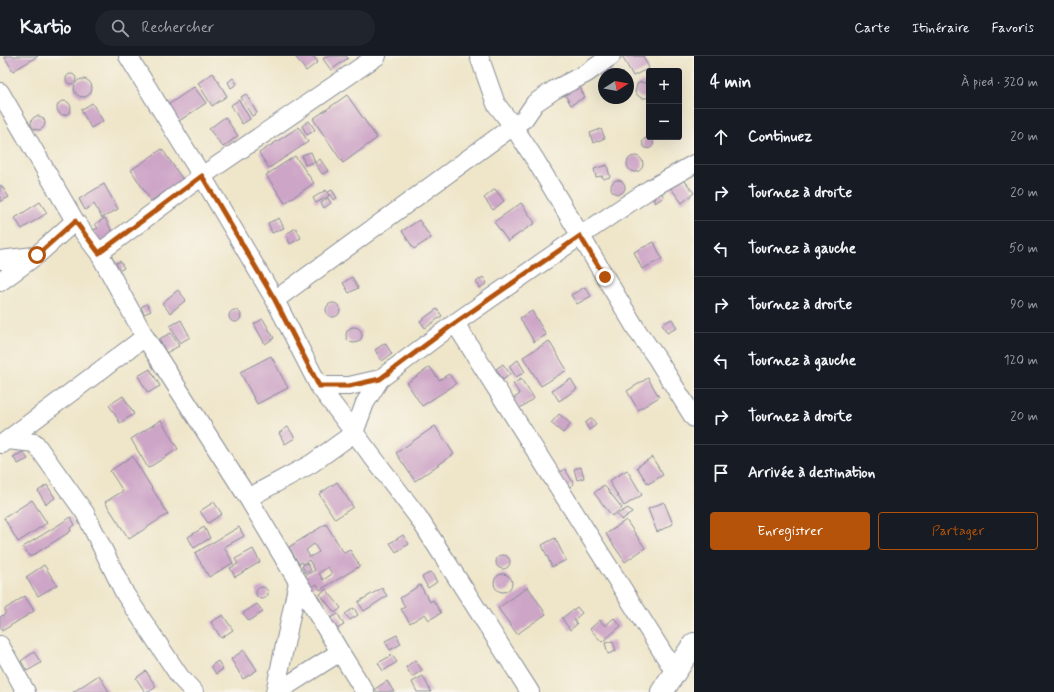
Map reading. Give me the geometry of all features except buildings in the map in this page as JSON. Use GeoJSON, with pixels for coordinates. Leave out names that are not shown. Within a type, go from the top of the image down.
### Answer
{"type":"FeatureCollection","features":[{"type":"Feature","properties":{"kind":"highway"},"geometry":{"type":"LineString","coordinates":[[662,692],[694,644]]}},
{"type":"Feature","properties":{"kind":"street"},"geometry":{"type":"LineString","coordinates":[[128,56],[202,176],[275,300],[319,386],[418,517],[530,692]]}},
{"type":"Feature","properties":{"kind":"street"},"geometry":{"type":"LineString","coordinates":[[99,253],[202,176],[377,56]]}},
{"type":"Feature","properties":{"kind":"street"},"geometry":{"type":"LineString","coordinates":[[478,56],[496,104],[513,126],[536,161],[638,332],[656,357],[694,418]]}},
{"type":"Feature","properties":{"kind":"street"},"geometry":{"type":"LineString","coordinates":[[275,300],[524,119],[535,103],[554,90],[587,73],[611,56]]}},
{"type":"Feature","properties":{"kind":"street"},"geometry":{"type":"LineString","coordinates":[[0,92],[75,221],[99,253],[145,336],[248,498],[365,692]]}},
{"type":"Feature","properties":{"kind":"street"},"geometry":{"type":"LineString","coordinates":[[248,498],[311,464],[354,433],[366,403],[380,379],[455,323],[580,236],[650,189],[694,164]]}},
{"type":"Feature","properties":{"kind":"street"},"geometry":{"type":"LineString","coordinates":[[0,282],[37,255],[75,221]]}},
{"type":"Feature","properties":{"kind":"street"},"geometry":{"type":"LineString","coordinates":[[0,260],[37,255]]}},
{"type":"Feature","properties":{"kind":"street"},"geometry":{"type":"LineString","coordinates":[[455,323],[675,672]]}},
{"type":"Feature","properties":{"kind":"street"},"geometry":{"type":"LineString","coordinates":[[4,443],[145,336]]}},
{"type":"Feature","properties":{"kind":"street"},"geometry":{"type":"LineString","coordinates":[[319,386],[349,386],[380,379]]}},
{"type":"Feature","properties":{"kind":"street"},"geometry":{"type":"LineString","coordinates":[[4,443],[36,443],[85,513],[126,594],[180,677],[194,692]]}},
{"type":"Feature","properties":{"kind":"street"},"geometry":{"type":"LineString","coordinates":[[276,692],[298,582]]}},
{"type":"Feature","properties":{"kind":"street"},"geometry":{"type":"LineString","coordinates":[[0,645],[26,692]]}},
{"type":"Feature","properties":{"kind":"street"},"geometry":{"type":"LineString","coordinates":[[276,692],[340,652]]}},
{"type":"Feature","properties":{"kind":"route"},"geometry":{"type":"LineString","coordinates":[[37,255],[75,221],[99,253],[202,176],[275,300],[319,386],[349,386],[380,379],[455,323],[580,236],[605,277]]}}]}
